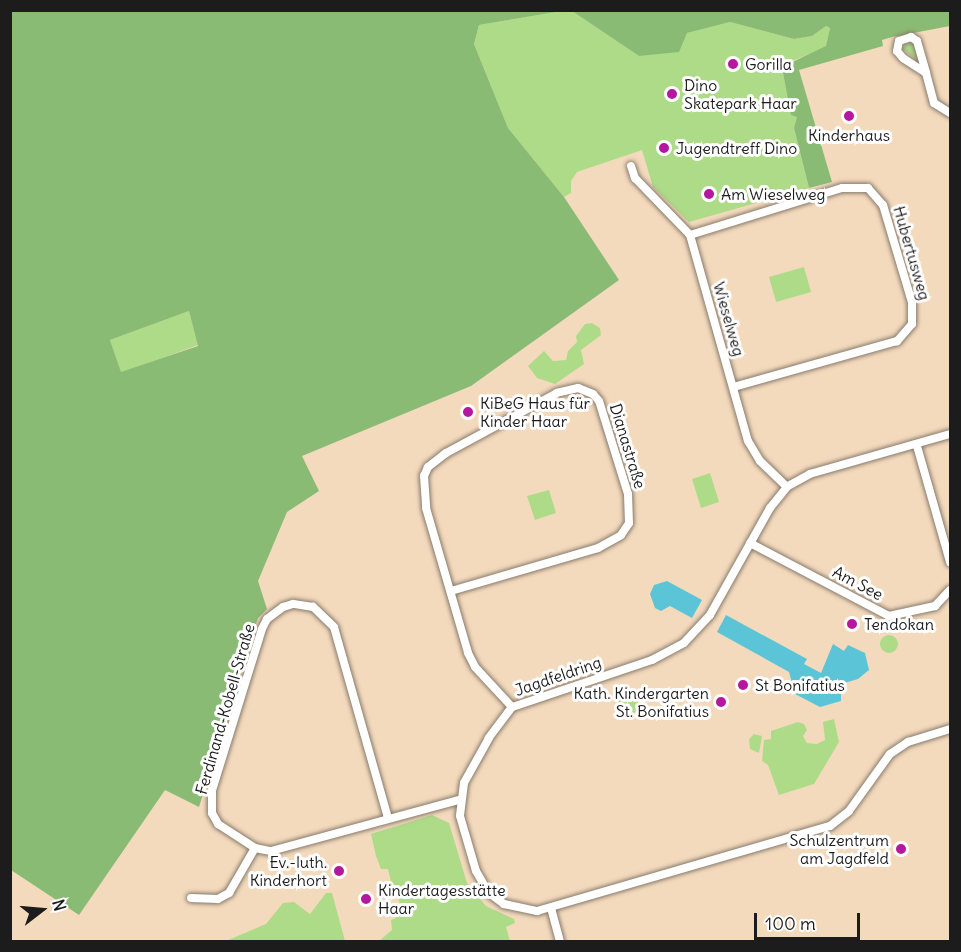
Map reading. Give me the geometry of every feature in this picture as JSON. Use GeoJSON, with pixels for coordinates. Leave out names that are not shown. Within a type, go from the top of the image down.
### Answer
{"type":"FeatureCollection","features":[{"type":"Feature","properties":{"kind":"street"},"geometry":{"type":"LineString","coordinates":[[926,73],[934,103],[951,113]]}},
{"type":"Feature","properties":{"kind":"street","name":"Wieselweg"},"geometry":{"type":"LineString","coordinates":[[631,166],[635,178],[690,235],[752,451],[787,487]]}},
{"type":"Feature","properties":{"kind":"street","name":"Hubertusweg"},"geometry":{"type":"LineString","coordinates":[[690,235],[842,188],[868,188],[883,205],[912,302],[912,324],[897,341],[733,387]]}},
{"type":"Feature","properties":{"kind":"street","name":"Dianastraße"},"geometry":{"type":"LineString","coordinates":[[451,591],[598,548],[621,535],[629,524],[628,494],[599,401],[593,394],[578,388],[557,393],[446,453],[428,467],[423,496],[451,591],[475,667],[512,707]]}},
{"type":"Feature","properties":{"kind":"street","name":"Jagdfeldring"},"geometry":{"type":"LineString","coordinates":[[459,800],[464,783],[483,747],[512,707],[675,649],[710,615],[770,508],[787,487],[810,474],[917,446],[951,434]]}},
{"type":"Feature","properties":{"kind":"street"},"geometry":{"type":"LineString","coordinates":[[917,446],[951,562]]}},
{"type":"Feature","properties":{"kind":"street","name":"Am See"},"geometry":{"type":"LineString","coordinates":[[750,543],[889,616],[935,606],[950,590]]}},
{"type":"Feature","properties":{"kind":"street","name":"Ferdinand-Kobell-Straße"},"geometry":{"type":"LineString","coordinates":[[255,848],[218,824],[212,813],[212,791],[262,629],[275,612],[292,604],[320,611],[334,627],[388,818]]}},
{"type":"Feature","properties":{"kind":"street"},"geometry":{"type":"LineString","coordinates":[[191,898],[218,899],[229,892],[255,848],[276,850],[459,800],[460,816],[473,863],[488,892],[515,909],[551,908],[830,826],[849,811],[890,754],[908,742],[951,729]]}},
{"type":"Feature","properties":{"kind":"street"},"geometry":{"type":"LineString","coordinates":[[551,908],[560,942]]}},
{"type":"Feature","properties":{"kind":"green space"},"geometry":{"type":"Polygon","coordinates":[[[950,10],[950,26],[892,37],[882,40],[883,46],[799,70],[832,182],[809,188],[794,128],[797,117],[791,115],[782,67],[826,46],[830,28],[826,26],[812,36],[794,39],[730,22],[687,33],[679,52],[639,56],[572,11],[950,10]]]}},
{"type":"Feature","properties":{"kind":"green space"},"geometry":{"type":"Polygon","coordinates":[[[10,11],[562,11],[479,25],[474,44],[508,128],[564,197],[619,280],[471,386],[302,456],[319,491],[287,512],[258,581],[267,609],[258,618],[199,807],[165,790],[79,915],[11,870],[10,11]],[[189,311],[110,340],[121,372],[198,346],[189,311]]]}},
{"type":"Feature","properties":{"kind":"green space"},"geometry":{"type":"Polygon","coordinates":[[[572,11],[639,56],[687,33],[730,22],[794,39],[812,36],[826,26],[830,28],[826,47],[785,64],[798,117],[794,128],[809,188],[689,222],[653,187],[642,150],[577,172],[571,181],[571,193],[564,197],[508,128],[474,44],[479,25],[572,11]]]}},
{"type":"Feature","properties":{"kind":"green space"},"geometry":{"type":"Polygon","coordinates":[[[912,42],[918,61],[903,49],[904,44],[912,42]]]}},
{"type":"Feature","properties":{"kind":"green space"},"geometry":{"type":"Polygon","coordinates":[[[804,267],[811,292],[776,302],[769,277],[804,267]]]}},
{"type":"Feature","properties":{"kind":"green space"},"geometry":{"type":"Polygon","coordinates":[[[189,311],[198,345],[121,373],[110,340],[189,311]]]}},
{"type":"Feature","properties":{"kind":"green space"},"geometry":{"type":"Polygon","coordinates":[[[592,323],[600,328],[601,335],[581,350],[584,364],[555,384],[537,378],[528,366],[544,351],[553,361],[566,360],[568,351],[577,342],[576,336],[585,324],[592,323]]]}},
{"type":"Feature","properties":{"kind":"green space"},"geometry":{"type":"Polygon","coordinates":[[[710,473],[719,502],[701,508],[692,479],[710,473]]]}},
{"type":"Feature","properties":{"kind":"green space"},"geometry":{"type":"Polygon","coordinates":[[[549,490],[556,513],[535,520],[527,496],[549,490]]]}},
{"type":"Feature","properties":{"kind":"green space"},"geometry":{"type":"Polygon","coordinates":[[[889,635],[895,638],[898,644],[895,650],[889,653],[883,650],[880,644],[883,638],[889,635]]]}},
{"type":"Feature","properties":{"kind":"green space"},"geometry":{"type":"Polygon","coordinates":[[[630,698],[643,705],[634,713],[618,712],[617,699],[630,698]]]}},
{"type":"Feature","properties":{"kind":"green space"},"geometry":{"type":"Polygon","coordinates":[[[834,719],[839,742],[814,784],[779,795],[768,765],[762,761],[764,740],[771,739],[771,731],[798,722],[804,724],[807,730],[803,736],[807,743],[817,744],[825,740],[823,722],[834,719]]]}},
{"type":"Feature","properties":{"kind":"green space"},"geometry":{"type":"Polygon","coordinates":[[[754,734],[762,736],[759,753],[750,749],[749,739],[754,734]]]}},
{"type":"Feature","properties":{"kind":"green space"},"geometry":{"type":"Polygon","coordinates":[[[432,815],[449,823],[467,883],[486,906],[514,919],[515,923],[506,927],[510,941],[379,941],[392,930],[391,920],[396,918],[392,906],[400,904],[397,894],[394,895],[388,869],[381,869],[371,834],[432,815]]]}},
{"type":"Feature","properties":{"kind":"green space"},"geometry":{"type":"Polygon","coordinates":[[[326,893],[332,893],[345,941],[226,941],[266,924],[283,903],[294,902],[310,914],[326,893]]]}},
{"type":"Feature","properties":{"kind":"water"},"geometry":{"type":"Polygon","coordinates":[[[667,581],[702,600],[692,618],[670,606],[661,611],[655,608],[650,594],[654,585],[667,581]]]}},
{"type":"Feature","properties":{"kind":"water"},"geometry":{"type":"Polygon","coordinates":[[[726,615],[807,659],[804,664],[821,673],[833,644],[844,651],[848,645],[865,653],[869,670],[858,679],[841,684],[841,701],[820,707],[795,694],[789,672],[717,632],[726,615]]]}},
{"type":"Feature","properties":{"kind":"place","name":"Gorilla"},"geometry":{"type":"Point","coordinates":[733,64]}},
{"type":"Feature","properties":{"kind":"place","name":"Dino Skatepark Haar"},"geometry":{"type":"Point","coordinates":[672,94]}},
{"type":"Feature","properties":{"kind":"place","name":"Kinderhaus"},"geometry":{"type":"Point","coordinates":[849,116]}},
{"type":"Feature","properties":{"kind":"place","name":"Jugendtreff Dino"},"geometry":{"type":"Point","coordinates":[664,148]}},
{"type":"Feature","properties":{"kind":"place","name":"Am Wieselweg"},"geometry":{"type":"Point","coordinates":[709,194]}},
{"type":"Feature","properties":{"kind":"place","name":"KiBeG Haus für Kinder Haar"},"geometry":{"type":"Point","coordinates":[468,412]}},
{"type":"Feature","properties":{"kind":"place","name":"Tendokan"},"geometry":{"type":"Point","coordinates":[852,624]}},
{"type":"Feature","properties":{"kind":"place","name":"St Bonifatius"},"geometry":{"type":"Point","coordinates":[743,685]}},
{"type":"Feature","properties":{"kind":"place","name":"Kath. Kindergarten St. Bonifatius"},"geometry":{"type":"Point","coordinates":[721,702]}},
{"type":"Feature","properties":{"kind":"place","name":"Schulzentrum am Jagdfeld"},"geometry":{"type":"Point","coordinates":[901,849]}},
{"type":"Feature","properties":{"kind":"place","name":"Ev.-luth. Kinderhort"},"geometry":{"type":"Point","coordinates":[339,871]}},
{"type":"Feature","properties":{"kind":"place","name":"Kindertagesstätte Haar"},"geometry":{"type":"Point","coordinates":[366,899]}}]}
